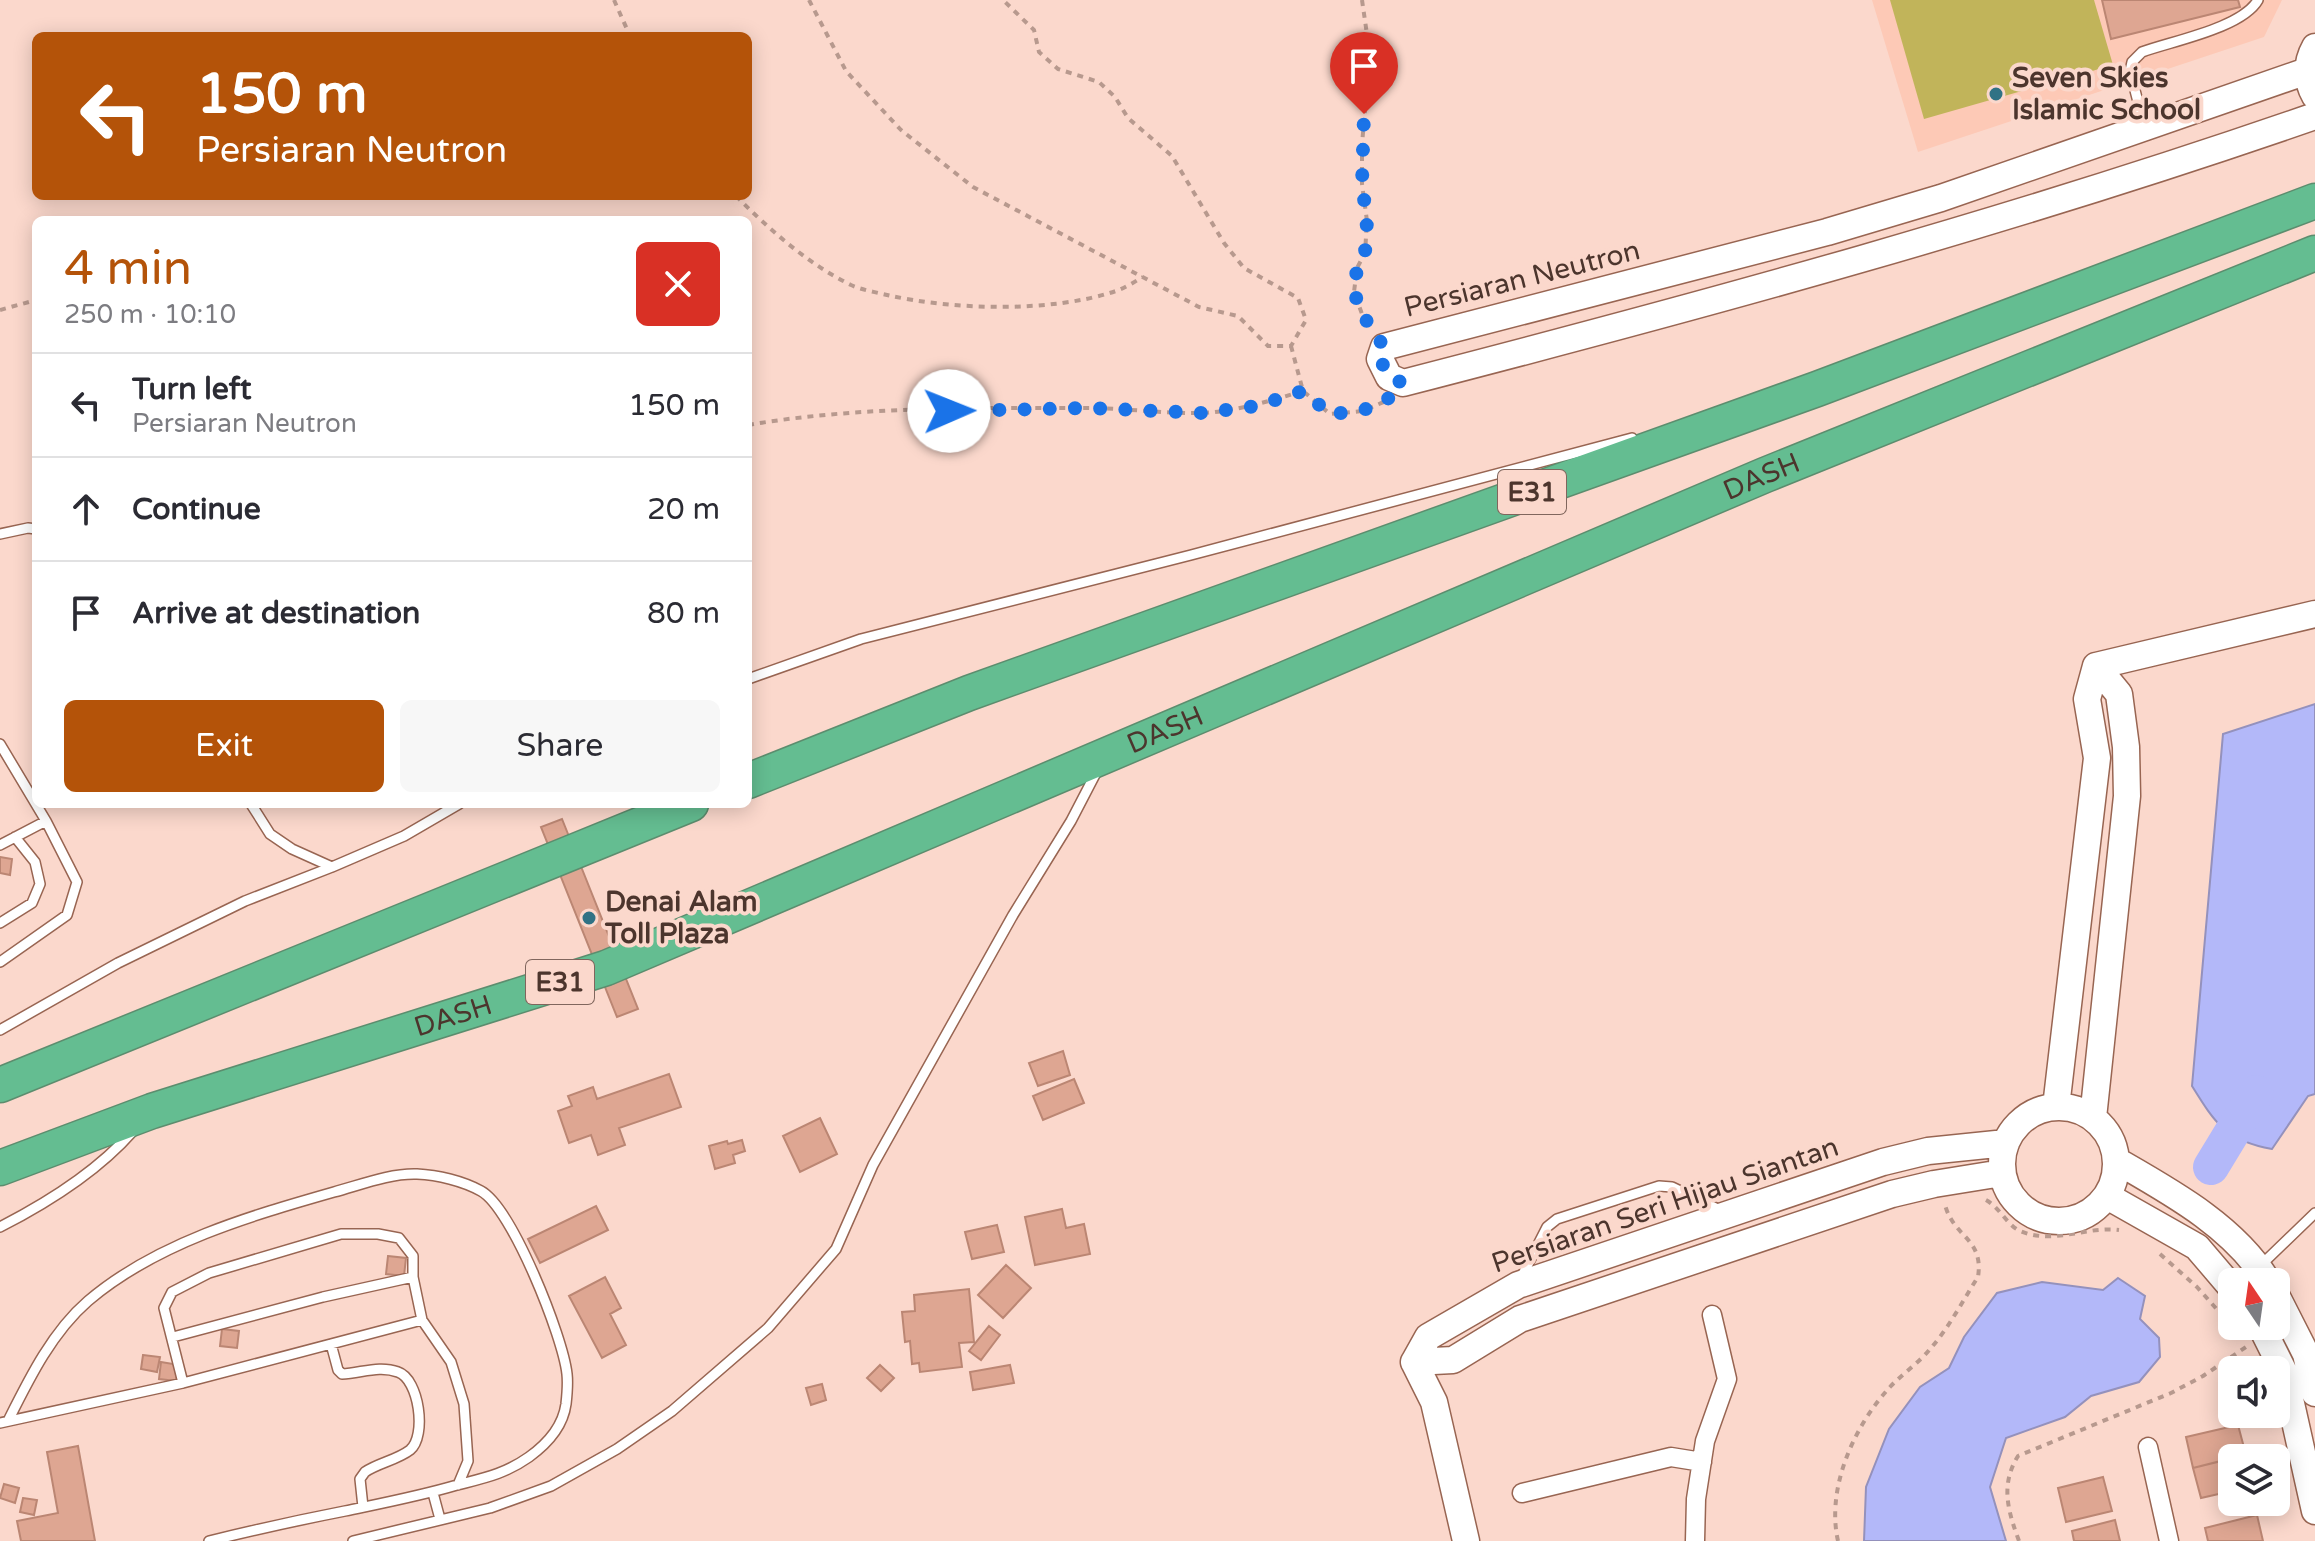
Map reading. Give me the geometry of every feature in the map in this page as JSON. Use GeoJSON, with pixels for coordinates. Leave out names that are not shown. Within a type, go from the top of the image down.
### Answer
{"type":"FeatureCollection","features":[{"type":"Feature","properties":{"kind":"highway","name":"E31"},"geometry":{"type":"LineString","coordinates":[[752,779],[969,693],[1817,389],[2315,201]]}},
{"type":"Feature","properties":{"kind":"highway","name":"DASH"},"geometry":{"type":"LineString","coordinates":[[0,1168],[152,1111],[606,968],[1765,475],[2315,253]]}},
{"type":"Feature","properties":{"kind":"highway"},"geometry":{"type":"LineString","coordinates":[[0,1085],[681,808]]}},
{"type":"Feature","properties":{"kind":"street","name":"Persiaran Neutron"},"geometry":{"type":"LineString","coordinates":[[1403,383],[1389,377],[1380,359],[1384,347],[1827,232],[1941,198],[2312,71]]}},
{"type":"Feature","properties":{"kind":"street"},"geometry":{"type":"LineString","coordinates":[[1403,383],[1695,308],[2119,180],[2315,116]]}},
{"type":"Feature","properties":{"kind":"street"},"geometry":{"type":"LineString","coordinates":[[2096,666],[2315,614]]}},
{"type":"Feature","properties":{"kind":"street"},"geometry":{"type":"LineString","coordinates":[[2056,1107],[2097,758],[2087,699],[2096,666]]}},
{"type":"Feature","properties":{"kind":"street"},"geometry":{"type":"LineString","coordinates":[[2093,1118],[2127,796],[2126,747],[2119,694],[2096,666]]}},
{"type":"Feature","properties":{"kind":"street"},"geometry":{"type":"LineString","coordinates":[[2056,1107],[2075,1109],[2093,1118],[2105,1130],[2117,1161],[2113,1185],[2094,1210],[2076,1219],[2056,1221],[2037,1217],[2020,1207],[2008,1191],[2002,1173],[2002,1154],[2006,1143],[2021,1121],[2037,1111],[2056,1107]]}},
{"type":"Feature","properties":{"kind":"street","name":"Persiaran Seri Hijau Siantan"},"geometry":{"type":"LineString","coordinates":[[1414,1362],[1428,1337],[1518,1285],[1883,1162],[1928,1151],[2006,1143]]}},
{"type":"Feature","properties":{"kind":"street"},"geometry":{"type":"LineString","coordinates":[[2117,1161],[2216,1225],[2257,1268]]}},
{"type":"Feature","properties":{"kind":"street"},"geometry":{"type":"LineString","coordinates":[[1466,1541],[1434,1402],[1414,1362],[1453,1360],[1520,1319],[1892,1194],[2002,1173]]}},
{"type":"Feature","properties":{"kind":"street"},"geometry":{"type":"LineString","coordinates":[[2107,1196],[2197,1247],[2218,1272]]}},
{"type":"Feature","properties":{"kind":"street"},"geometry":{"type":"LineString","coordinates":[[1695,1541],[1696,1499],[1705,1441],[1727,1379],[1712,1315]]}},
{"type":"Feature","properties":{"kind":"street"},"geometry":{"type":"LineString","coordinates":[[2290,1323],[2306,1354],[2315,1393]]}},
{"type":"Feature","properties":{"kind":"street"},"geometry":{"type":"LineString","coordinates":[[2257,1340],[2284,1372],[2315,1511]]}},
{"type":"Feature","properties":{"kind":"street"},"geometry":{"type":"LineString","coordinates":[[2148,1447],[2169,1541]]}},
{"type":"Feature","properties":{"kind":"street"},"geometry":{"type":"LineString","coordinates":[[1522,1493],[1671,1457],[1702,1462]]}},
{"type":"Feature","properties":{"kind":"lane"},"geometry":{"type":"LineString","coordinates":[[2145,126],[2130,71],[2132,62],[2142,52],[2228,23],[2248,13],[2258,0]]}},
{"type":"Feature","properties":{"kind":"lane"},"geometry":{"type":"LineString","coordinates":[[1680,426],[1817,389]]}},
{"type":"Feature","properties":{"kind":"lane"},"geometry":{"type":"LineString","coordinates":[[752,678],[861,639],[1649,434]]}},
{"type":"Feature","properties":{"kind":"lane"},"geometry":{"type":"LineString","coordinates":[[0,534],[32,528]]}},
{"type":"Feature","properties":{"kind":"lane"},"geometry":{"type":"LineString","coordinates":[[0,744],[32,798]]}},
{"type":"Feature","properties":{"kind":"lane"},"geometry":{"type":"LineString","coordinates":[[353,1541],[490,1508],[551,1486],[617,1449],[672,1411],[768,1328],[836,1249],[873,1165],[1013,915],[1071,821],[1105,756]]}},
{"type":"Feature","properties":{"kind":"lane"},"geometry":{"type":"LineString","coordinates":[[0,962],[67,915],[77,882],[38,808]]}},
{"type":"Feature","properties":{"kind":"lane"},"geometry":{"type":"LineString","coordinates":[[254,808],[270,834],[292,849],[332,867]]}},
{"type":"Feature","properties":{"kind":"lane"},"geometry":{"type":"LineString","coordinates":[[0,1030],[118,963],[216,915],[404,836],[452,808]]}},
{"type":"Feature","properties":{"kind":"lane"},"geometry":{"type":"LineString","coordinates":[[0,845],[46,821]]}},
{"type":"Feature","properties":{"kind":"lane"},"geometry":{"type":"LineString","coordinates":[[0,923],[32,903],[40,884],[35,862],[15,837]]}},
{"type":"Feature","properties":{"kind":"lane"},"geometry":{"type":"LineString","coordinates":[[0,1227],[62,1191],[109,1158],[152,1111]]}},
{"type":"Feature","properties":{"kind":"lane"},"geometry":{"type":"LineString","coordinates":[[4,1422],[51,1344],[86,1303],[132,1268],[273,1209],[373,1181],[416,1174],[450,1179],[483,1192],[503,1213],[555,1327],[567,1375],[566,1408],[558,1430],[530,1457],[494,1477],[209,1541]]}},
{"type":"Feature","properties":{"kind":"lane"},"geometry":{"type":"LineString","coordinates":[[1518,1285],[1547,1227],[1557,1219],[1659,1186],[1672,1187],[1729,1214]]}},
{"type":"Feature","properties":{"kind":"lane"},"geometry":{"type":"LineString","coordinates":[[2270,1268],[2315,1213]]}},
{"type":"Feature","properties":{"kind":"lane"},"geometry":{"type":"LineString","coordinates":[[183,1383],[164,1308],[172,1292],[209,1273],[341,1234],[378,1234],[399,1238],[413,1256],[413,1277],[422,1320],[451,1362],[464,1404],[468,1461],[458,1485]]}},
{"type":"Feature","properties":{"kind":"lane"},"geometry":{"type":"LineString","coordinates":[[173,1337],[323,1297],[413,1277]]}},
{"type":"Feature","properties":{"kind":"lane"},"geometry":{"type":"LineString","coordinates":[[4,1422],[183,1383],[422,1320]]}},
{"type":"Feature","properties":{"kind":"lane"},"geometry":{"type":"LineString","coordinates":[[331,1344],[342,1374],[386,1369],[403,1373],[411,1383],[417,1402],[418,1439],[411,1450],[365,1472],[360,1479],[363,1507]]}},
{"type":"Feature","properties":{"kind":"lane"},"geometry":{"type":"LineString","coordinates":[[433,1493],[440,1519]]}},
{"type":"Feature","properties":{"kind":"path"},"geometry":{"type":"LineString","coordinates":[[614,0],[628,32]]}},
{"type":"Feature","properties":{"kind":"path"},"geometry":{"type":"LineString","coordinates":[[809,0],[846,71],[901,130],[973,187],[1199,307],[1238,316],[1268,346],[1291,346]]}},
{"type":"Feature","properties":{"kind":"path"},"geometry":{"type":"LineString","coordinates":[[1003,0],[1034,30],[1039,52],[1058,69],[1099,82],[1115,97],[1128,118],[1172,156],[1224,243],[1244,268],[1298,298],[1306,320],[1291,346],[1303,391],[1330,414],[1363,411],[1391,399],[1403,383]]}},
{"type":"Feature","properties":{"kind":"path"},"geometry":{"type":"LineString","coordinates":[[1362,0],[1370,55],[1362,144],[1362,184],[1367,221],[1365,253],[1357,268],[1354,292],[1362,314],[1384,347]]}},
{"type":"Feature","properties":{"kind":"path"},"geometry":{"type":"LineString","coordinates":[[740,200],[819,267],[855,287],[913,301],[1003,308],[1075,300],[1118,291],[1143,277]]}},
{"type":"Feature","properties":{"kind":"path"},"geometry":{"type":"LineString","coordinates":[[0,310],[32,301]]}},
{"type":"Feature","properties":{"kind":"path"},"geometry":{"type":"LineString","coordinates":[[752,424],[796,417],[864,412],[1089,408],[1203,413],[1257,406],[1303,391]]}},
{"type":"Feature","properties":{"kind":"path"},"geometry":{"type":"LineString","coordinates":[[1981,1198],[1990,1201],[2016,1229],[2045,1238],[2104,1228],[2128,1231]]}},
{"type":"Feature","properties":{"kind":"path"},"geometry":{"type":"LineString","coordinates":[[1838,1541],[1836,1509],[1840,1476],[1864,1422],[1889,1388],[1930,1350],[1978,1277],[1980,1264],[1976,1250],[1954,1227],[1943,1199]]}},
{"type":"Feature","properties":{"kind":"path"},"geometry":{"type":"LineString","coordinates":[[2149,1245],[2197,1287],[2218,1310]]}},
{"type":"Feature","properties":{"kind":"path"},"geometry":{"type":"LineString","coordinates":[[2019,1541],[2009,1508],[2008,1489],[2008,1472],[2018,1456],[2171,1393],[2203,1376],[2250,1340]]}},
{"type":"Feature","properties":{"kind":"shaded area","name":"Seven Skies Islamic School"},"geometry":{"type":"Polygon","coordinates":[[[1872,0],[2282,0],[2264,37],[1918,152],[1872,0]]]}},
{"type":"Feature","properties":{"kind":"shaded area"},"geometry":{"type":"Polygon","coordinates":[[[1890,0],[2094,0],[2113,65],[1924,119],[1890,0]]]}},
{"type":"Feature","properties":{"kind":"water"},"geometry":{"type":"Polygon","coordinates":[[[2315,704],[2315,1094],[2308,1096],[2272,1149],[2243,1141],[2223,1128],[2192,1086],[2223,734],[2315,704]]]}},
{"type":"Feature","properties":{"kind":"water"},"geometry":{"type":"Polygon","coordinates":[[[2118,1278],[2145,1296],[2140,1319],[2159,1338],[2160,1357],[2139,1382],[2091,1396],[2065,1417],[2006,1438],[1990,1487],[2006,1541],[1864,1541],[1866,1487],[1889,1429],[1920,1387],[1949,1368],[1964,1337],[1997,1293],[2042,1282],[2103,1290],[2118,1278]]]}},
{"type":"Feature","properties":{"kind":"building"},"geometry":{"type":"Polygon","coordinates":[[[2102,0],[2238,0],[2240,7],[2111,39],[2102,0]]]}},
{"type":"Feature","properties":{"kind":"building","name":"Denai Alam Toll Plaza"},"geometry":{"type":"Polygon","coordinates":[[[562,819],[638,1009],[617,1017],[541,827],[562,819]]]}},
{"type":"Feature","properties":{"kind":"building"},"geometry":{"type":"Polygon","coordinates":[[[0,857],[12,859],[10,875],[0,873],[0,857]]]}},
{"type":"Feature","properties":{"kind":"building"},"geometry":{"type":"Polygon","coordinates":[[[1063,1051],[1070,1075],[1038,1086],[1029,1063],[1063,1051]]]}},
{"type":"Feature","properties":{"kind":"building"},"geometry":{"type":"Polygon","coordinates":[[[669,1074],[681,1107],[619,1128],[625,1145],[598,1155],[591,1135],[569,1143],[558,1111],[572,1106],[568,1096],[593,1087],[597,1099],[669,1074]]]}},
{"type":"Feature","properties":{"kind":"building"},"geometry":{"type":"Polygon","coordinates":[[[1074,1079],[1084,1103],[1043,1120],[1033,1096],[1074,1079]]]}},
{"type":"Feature","properties":{"kind":"building"},"geometry":{"type":"Polygon","coordinates":[[[820,1118],[837,1154],[800,1172],[783,1136],[820,1118]]]}},
{"type":"Feature","properties":{"kind":"building"},"geometry":{"type":"Polygon","coordinates":[[[742,1140],[745,1151],[733,1155],[735,1163],[715,1169],[709,1146],[742,1140]]]}},
{"type":"Feature","properties":{"kind":"building"},"geometry":{"type":"Polygon","coordinates":[[[596,1206],[608,1230],[540,1263],[528,1239],[596,1206]]]}},
{"type":"Feature","properties":{"kind":"building"},"geometry":{"type":"Polygon","coordinates":[[[1062,1209],[1066,1228],[1084,1224],[1090,1254],[1035,1265],[1025,1217],[1062,1209]]]}},
{"type":"Feature","properties":{"kind":"building"},"geometry":{"type":"Polygon","coordinates":[[[997,1225],[1004,1252],[972,1259],[965,1232],[997,1225]]]}},
{"type":"Feature","properties":{"kind":"building"},"geometry":{"type":"Polygon","coordinates":[[[388,1256],[406,1258],[404,1276],[386,1274],[388,1256]]]}},
{"type":"Feature","properties":{"kind":"building"},"geometry":{"type":"Polygon","coordinates":[[[1006,1265],[1031,1288],[1003,1318],[978,1295],[1006,1265]]]}},
{"type":"Feature","properties":{"kind":"building"},"geometry":{"type":"Polygon","coordinates":[[[605,1277],[621,1308],[610,1314],[626,1345],[602,1358],[569,1296],[605,1277]]]}},
{"type":"Feature","properties":{"kind":"building"},"geometry":{"type":"Polygon","coordinates":[[[969,1289],[974,1342],[959,1343],[962,1367],[920,1372],[919,1363],[912,1364],[910,1341],[905,1342],[902,1312],[915,1311],[914,1295],[969,1289]]]}},
{"type":"Feature","properties":{"kind":"building"},"geometry":{"type":"Polygon","coordinates":[[[989,1326],[1000,1335],[981,1360],[969,1351],[989,1326]]]}},
{"type":"Feature","properties":{"kind":"building"},"geometry":{"type":"Polygon","coordinates":[[[222,1329],[239,1331],[237,1348],[220,1346],[222,1329]]]}},
{"type":"Feature","properties":{"kind":"building"},"geometry":{"type":"Polygon","coordinates":[[[143,1355],[160,1357],[157,1372],[141,1369],[143,1355]]]}},
{"type":"Feature","properties":{"kind":"building"},"geometry":{"type":"Polygon","coordinates":[[[161,1362],[179,1365],[176,1381],[159,1379],[161,1362]]]}},
{"type":"Feature","properties":{"kind":"building"},"geometry":{"type":"Polygon","coordinates":[[[880,1365],[894,1378],[881,1391],[867,1378],[880,1365]]]}},
{"type":"Feature","properties":{"kind":"building"},"geometry":{"type":"Polygon","coordinates":[[[1010,1365],[1014,1383],[973,1390],[970,1372],[1010,1365]]]}},
{"type":"Feature","properties":{"kind":"building"},"geometry":{"type":"Polygon","coordinates":[[[822,1384],[826,1400],[811,1405],[806,1388],[822,1384]]]}},
{"type":"Feature","properties":{"kind":"building"},"geometry":{"type":"Polygon","coordinates":[[[2239,1428],[2243,1444],[2218,1444],[2218,1462],[2193,1468],[2186,1437],[2239,1428]]]}},
{"type":"Feature","properties":{"kind":"building"},"geometry":{"type":"Polygon","coordinates":[[[78,1446],[95,1541],[21,1541],[17,1521],[58,1513],[47,1452],[78,1446]]]}},
{"type":"Feature","properties":{"kind":"building"},"geometry":{"type":"Polygon","coordinates":[[[2218,1462],[2218,1494],[2201,1498],[2193,1468],[2218,1462]]]}},
{"type":"Feature","properties":{"kind":"building"},"geometry":{"type":"Polygon","coordinates":[[[2103,1477],[2112,1511],[2066,1522],[2058,1488],[2103,1477]]]}},
{"type":"Feature","properties":{"kind":"building"},"geometry":{"type":"Polygon","coordinates":[[[4,1484],[19,1488],[15,1503],[0,1498],[4,1484]]]}},
{"type":"Feature","properties":{"kind":"building"},"geometry":{"type":"Polygon","coordinates":[[[23,1498],[37,1500],[34,1515],[20,1512],[23,1498]]]}},
{"type":"Feature","properties":{"kind":"building"},"geometry":{"type":"Polygon","coordinates":[[[2257,1516],[2263,1541],[2208,1541],[2205,1528],[2257,1516]]]}},
{"type":"Feature","properties":{"kind":"building"},"geometry":{"type":"Polygon","coordinates":[[[2115,1520],[2120,1541],[2074,1541],[2072,1531],[2115,1520]]]}},
{"type":"Feature","properties":{"kind":"waterway"},"geometry":{"type":"LineString","coordinates":[[2211,1167],[2256,1093]]}},
{"type":"Feature","properties":{"kind":"place","name":"Seven Skies Islamic School"},"geometry":{"type":"Point","coordinates":[1996,94]}},
{"type":"Feature","properties":{"kind":"place","name":"Denai Alam Toll Plaza"},"geometry":{"type":"Point","coordinates":[589,918]}},
{"type":"Feature","properties":{"kind":"route"},"geometry":{"type":"LineString","coordinates":[[949,411],[1089,408],[1203,413],[1257,406],[1303,391],[1330,414],[1363,411],[1391,399],[1403,383],[1389,377],[1380,359],[1384,347],[1362,314],[1354,292],[1357,268],[1365,253],[1367,221],[1362,184],[1364,114]]}}]}
